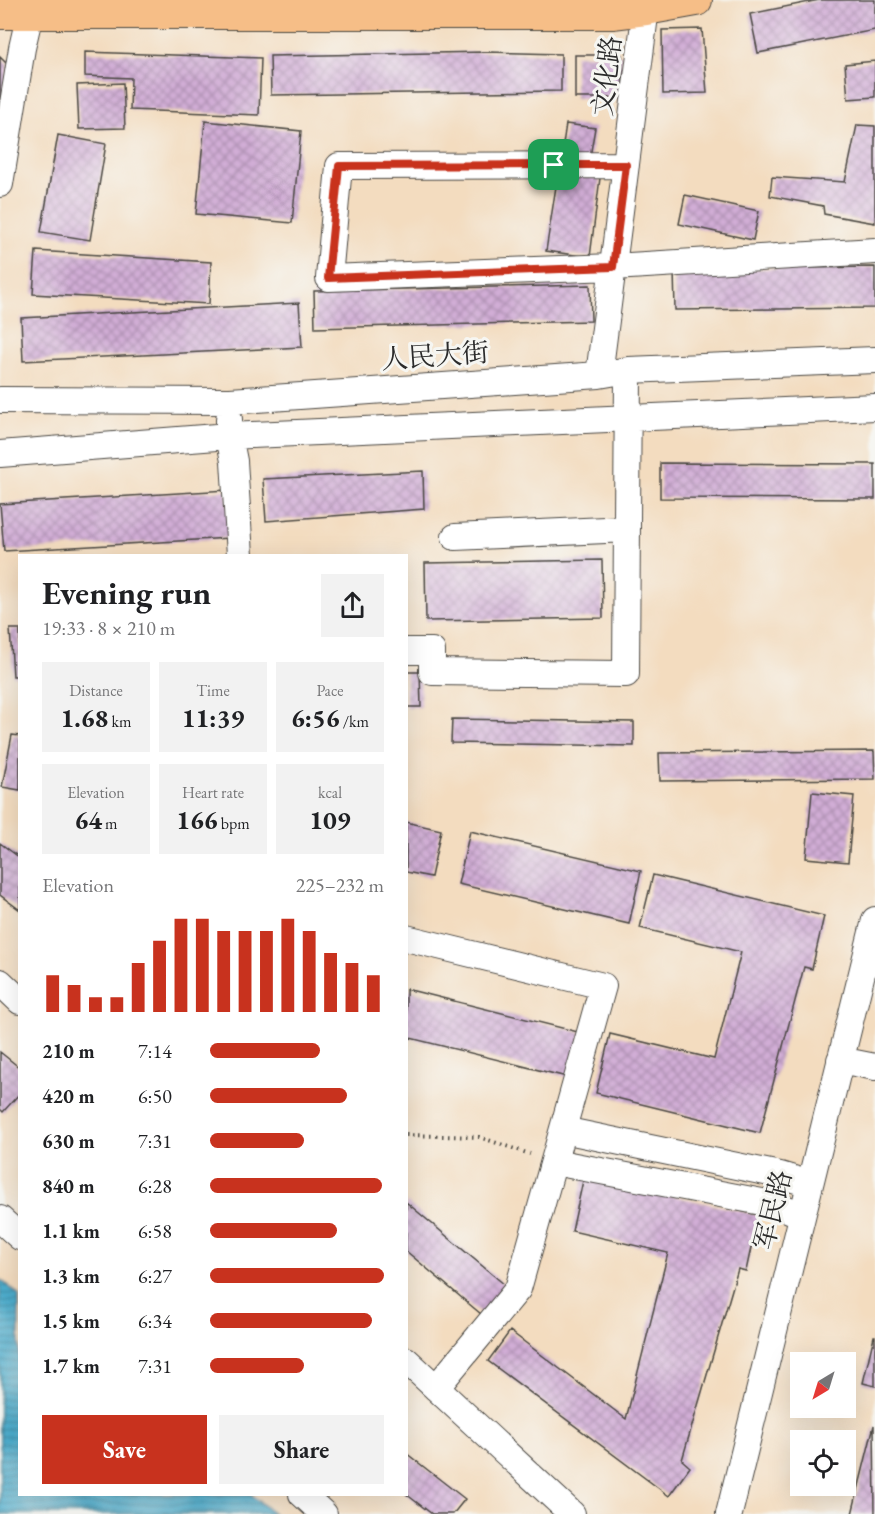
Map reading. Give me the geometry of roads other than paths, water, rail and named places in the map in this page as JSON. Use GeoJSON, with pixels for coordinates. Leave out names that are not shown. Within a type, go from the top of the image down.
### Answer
{"type":"FeatureCollection","features":[{"type":"Feature","properties":{"kind":"main road"},"geometry":{"type":"LineString","coordinates":[[0,13],[32,7],[612,13],[646,5],[696,0]]}},
{"type":"Feature","properties":{"kind":"street","name":"文化路"},"geometry":{"type":"LineString","coordinates":[[599,375],[646,5]]}},
{"type":"Feature","properties":{"kind":"street"},"geometry":{"type":"LineString","coordinates":[[0,184],[22,48],[32,7]]}},
{"type":"Feature","properties":{"kind":"street"},"geometry":{"type":"LineString","coordinates":[[626,165],[339,166],[328,278],[613,267],[875,251]]}},
{"type":"Feature","properties":{"kind":"street","name":"人民大街"},"geometry":{"type":"LineString","coordinates":[[0,400],[230,401],[599,375],[628,370],[875,360]]}},
{"type":"Feature","properties":{"kind":"street"},"geometry":{"type":"LineString","coordinates":[[408,651],[432,651],[432,672],[626,674],[628,370]]}},
{"type":"Feature","properties":{"kind":"street"},"geometry":{"type":"LineString","coordinates":[[230,401],[229,436],[234,461],[240,554]]}},
{"type":"Feature","properties":{"kind":"street"},"geometry":{"type":"LineString","coordinates":[[0,454],[229,436],[875,407]]}},
{"type":"Feature","properties":{"kind":"street"},"geometry":{"type":"LineString","coordinates":[[455,537],[627,529]]}},
{"type":"Feature","properties":{"kind":"street","name":"军民路"},"geometry":{"type":"LineString","coordinates":[[729,1514],[875,920]]}},
{"type":"Feature","properties":{"kind":"street"},"geometry":{"type":"LineString","coordinates":[[408,938],[603,986],[518,1288],[436,1388]]}},
{"type":"Feature","properties":{"kind":"street"},"geometry":{"type":"LineString","coordinates":[[0,982],[18,999]]}},
{"type":"Feature","properties":{"kind":"street"},"geometry":{"type":"LineString","coordinates":[[840,1060],[875,1067]]}},
{"type":"Feature","properties":{"kind":"street"},"geometry":{"type":"LineString","coordinates":[[563,1130],[780,1175],[810,1184]]}},
{"type":"Feature","properties":{"kind":"street"},"geometry":{"type":"LineString","coordinates":[[554,1162],[777,1205],[802,1215]]}},
{"type":"Feature","properties":{"kind":"street"},"geometry":{"type":"LineString","coordinates":[[0,1219],[18,1235]]}},
{"type":"Feature","properties":{"kind":"street"},"geometry":{"type":"LineString","coordinates":[[408,1362],[572,1514]]}},
{"type":"Feature","properties":{"kind":"street"},"geometry":{"type":"LineString","coordinates":[[304,1496],[324,1514]]}},
{"type":"Feature","properties":{"kind":"water"},"geometry":{"type":"Polygon","coordinates":[[[0,1279],[18,1294],[18,1496],[253,1496],[274,1514],[0,1514],[0,1279]]]}}]}
